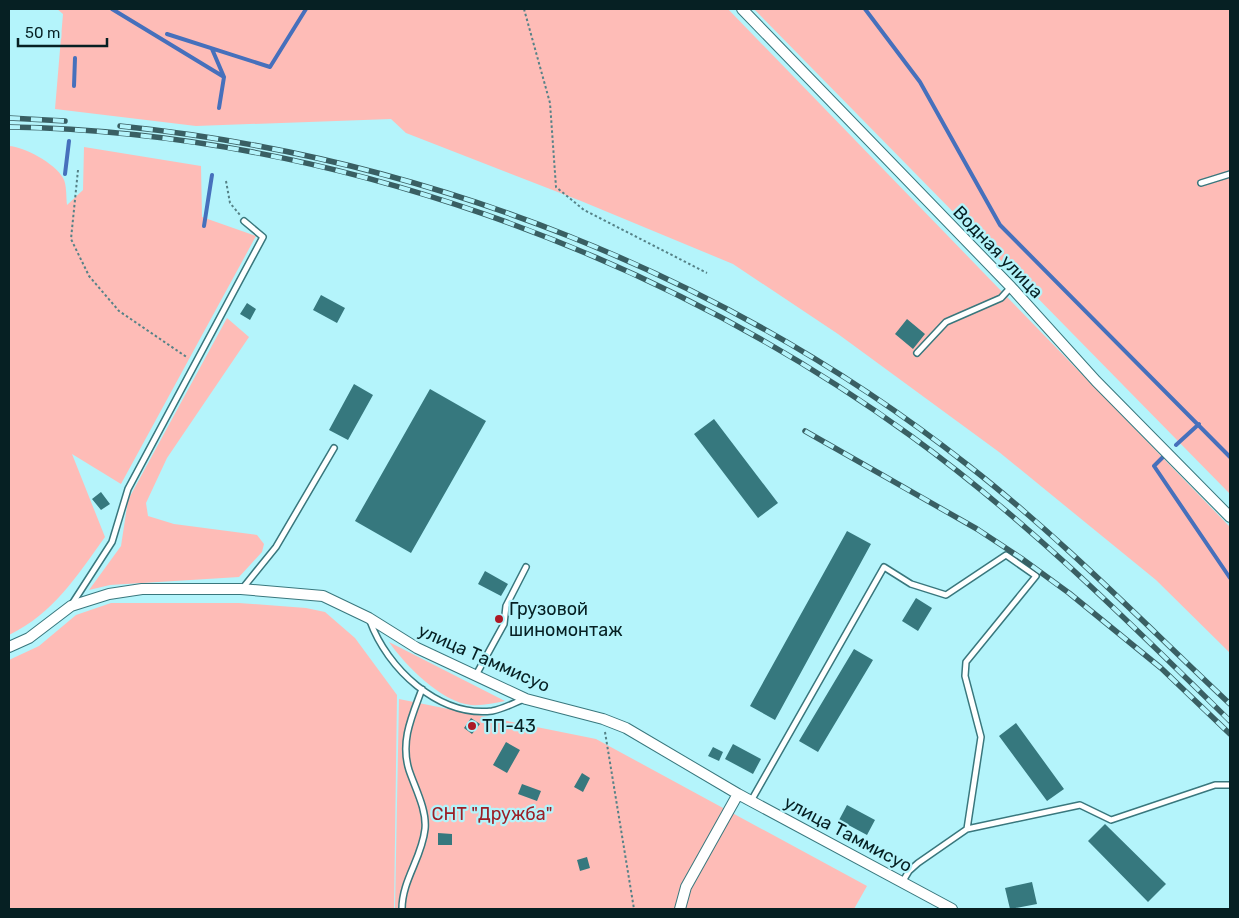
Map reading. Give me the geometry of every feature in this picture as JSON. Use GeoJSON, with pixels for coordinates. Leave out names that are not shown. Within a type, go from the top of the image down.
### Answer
{"type":"FeatureCollection","features":[{"type":"Feature","properties":{"kind":"street","name":"Водная улица"},"geometry":{"type":"LineString","coordinates":[[742,9],[1011,287],[1096,381],[1230,517]]}},
{"type":"Feature","properties":{"kind":"street","name":"улица Таммисуо"},"geometry":{"type":"LineString","coordinates":[[9,647],[29,638],[70,606],[109,594],[142,589],[241,589],[323,596],[369,618],[418,648],[526,698],[626,728],[738,794],[952,909]]}},
{"type":"Feature","properties":{"kind":"street"},"geometry":{"type":"LineString","coordinates":[[680,909],[686,887],[738,794]]}},
{"type":"Feature","properties":{"kind":"lane"},"geometry":{"type":"LineString","coordinates":[[1201,183],[1230,174]]}},
{"type":"Feature","properties":{"kind":"lane"},"geometry":{"type":"LineString","coordinates":[[70,606],[112,542],[128,489],[263,237],[244,221]]}},
{"type":"Feature","properties":{"kind":"lane"},"geometry":{"type":"LineString","coordinates":[[917,353],[946,322],[1001,298],[1011,287]]}},
{"type":"Feature","properties":{"kind":"lane"},"geometry":{"type":"LineString","coordinates":[[241,589],[276,547],[334,448]]}},
{"type":"Feature","properties":{"kind":"lane"},"geometry":{"type":"LineString","coordinates":[[751,801],[884,567],[911,584],[946,595],[1006,555],[1036,576],[966,662],[965,676],[981,737],[967,829]]}},
{"type":"Feature","properties":{"kind":"lane"},"geometry":{"type":"LineString","coordinates":[[476,675],[504,624],[506,606],[526,567]]}},
{"type":"Feature","properties":{"kind":"lane"},"geometry":{"type":"LineString","coordinates":[[369,618],[376,637],[386,653],[422,689],[445,702],[466,710],[492,710],[526,698]]}},
{"type":"Feature","properties":{"kind":"lane"},"geometry":{"type":"LineString","coordinates":[[402,909],[406,885],[417,862],[425,827],[423,811],[408,768],[406,750],[406,730],[422,689]]}},
{"type":"Feature","properties":{"kind":"lane"},"geometry":{"type":"LineString","coordinates":[[903,881],[909,871],[918,863],[967,829],[1080,805],[1111,820],[1215,785],[1230,785]]}},
{"type":"Feature","properties":{"kind":"path"},"geometry":{"type":"LineString","coordinates":[[524,9],[550,103],[556,188],[584,210],[707,273]]}},
{"type":"Feature","properties":{"kind":"path"},"geometry":{"type":"LineString","coordinates":[[78,170],[71,240],[89,276],[119,311],[196,362]]}},
{"type":"Feature","properties":{"kind":"path"},"geometry":{"type":"LineString","coordinates":[[226,181],[230,203],[244,221]]}},
{"type":"Feature","properties":{"kind":"path"},"geometry":{"type":"LineString","coordinates":[[603,720],[634,909]]}},
{"type":"Feature","properties":{"kind":"green space"},"geometry":{"type":"Polygon","coordinates":[[[57,9],[728,9],[1230,527],[1230,653],[1156,580],[999,452],[838,334],[733,264],[581,201],[406,133],[391,119],[196,126],[55,109],[63,14],[57,9]]]}},
{"type":"Feature","properties":{"kind":"green space"},"geometry":{"type":"Polygon","coordinates":[[[754,9],[1230,9],[1230,494],[754,9]]]}},
{"type":"Feature","properties":{"kind":"green space"},"geometry":{"type":"Polygon","coordinates":[[[9,146],[23,149],[39,157],[59,172],[65,184],[67,205],[83,190],[84,147],[201,166],[202,217],[256,236],[121,484],[72,454],[105,537],[63,593],[39,616],[9,635],[9,146]]]}},
{"type":"Feature","properties":{"kind":"green space"},"geometry":{"type":"Polygon","coordinates":[[[227,318],[249,337],[167,458],[146,503],[148,516],[174,524],[257,535],[264,544],[262,552],[239,577],[110,585],[89,590],[121,546],[128,500],[227,318]]]}},
{"type":"Feature","properties":{"kind":"green space"},"geometry":{"type":"Polygon","coordinates":[[[111,603],[239,603],[306,608],[325,612],[355,638],[397,695],[394,909],[9,909],[9,660],[39,646],[76,615],[111,603]]]}},
{"type":"Feature","properties":{"kind":"green space"},"geometry":{"type":"Polygon","coordinates":[[[389,642],[505,701],[484,705],[471,705],[448,697],[436,690],[414,671],[389,642]]]}},
{"type":"Feature","properties":{"kind":"green space","name":"СНТ \"Дружба\""},"geometry":{"type":"Polygon","coordinates":[[[399,699],[596,739],[867,886],[854,909],[395,909],[399,699]]]}},
{"type":"Feature","properties":{"kind":"building"},"geometry":{"type":"Polygon","coordinates":[[[321,295],[345,308],[337,323],[313,310],[321,295]]]}},
{"type":"Feature","properties":{"kind":"building"},"geometry":{"type":"Polygon","coordinates":[[[247,303],[256,309],[250,320],[240,314],[247,303]]]}},
{"type":"Feature","properties":{"kind":"building"},"geometry":{"type":"Polygon","coordinates":[[[907,319],[925,334],[913,349],[895,334],[907,319]]]}},
{"type":"Feature","properties":{"kind":"building"},"geometry":{"type":"Polygon","coordinates":[[[354,384],[373,395],[348,440],[329,430],[354,384]]]}},
{"type":"Feature","properties":{"kind":"building"},"geometry":{"type":"Polygon","coordinates":[[[430,389],[486,421],[411,553],[355,521],[430,389]]]}},
{"type":"Feature","properties":{"kind":"building"},"geometry":{"type":"Polygon","coordinates":[[[714,419],[778,503],[758,518],[694,434],[714,419]]]}},
{"type":"Feature","properties":{"kind":"building"},"geometry":{"type":"Polygon","coordinates":[[[101,492],[110,504],[101,510],[92,499],[101,492]]]}},
{"type":"Feature","properties":{"kind":"building"},"geometry":{"type":"Polygon","coordinates":[[[847,531],[871,544],[775,720],[750,706],[847,531]]]}},
{"type":"Feature","properties":{"kind":"building"},"geometry":{"type":"Polygon","coordinates":[[[485,571],[508,584],[501,596],[478,584],[485,571]]]}},
{"type":"Feature","properties":{"kind":"building"},"geometry":{"type":"Polygon","coordinates":[[[916,598],[932,608],[918,631],[902,621],[916,598]]]}},
{"type":"Feature","properties":{"kind":"building"},"geometry":{"type":"Polygon","coordinates":[[[854,649],[873,660],[818,752],[799,741],[854,649]]]}},
{"type":"Feature","properties":{"kind":"building","name":"ТП-43"},"geometry":{"type":"Polygon","coordinates":[[[471,718],[480,724],[472,734],[464,728],[471,718]]]}},
{"type":"Feature","properties":{"kind":"building"},"geometry":{"type":"Polygon","coordinates":[[[1016,723],[1064,789],[1047,801],[999,736],[1016,723]]]}},
{"type":"Feature","properties":{"kind":"building"},"geometry":{"type":"Polygon","coordinates":[[[506,742],[520,750],[507,773],[493,765],[506,742]]]}},
{"type":"Feature","properties":{"kind":"building"},"geometry":{"type":"Polygon","coordinates":[[[733,744],[761,759],[753,774],[725,759],[733,744]]]}},
{"type":"Feature","properties":{"kind":"building"},"geometry":{"type":"Polygon","coordinates":[[[713,747],[723,752],[719,761],[708,756],[713,747]]]}},
{"type":"Feature","properties":{"kind":"building"},"geometry":{"type":"Polygon","coordinates":[[[582,773],[590,778],[583,792],[574,787],[582,773]]]}},
{"type":"Feature","properties":{"kind":"building"},"geometry":{"type":"Polygon","coordinates":[[[522,784],[541,791],[537,801],[518,794],[522,784]]]}},
{"type":"Feature","properties":{"kind":"building"},"geometry":{"type":"Polygon","coordinates":[[[847,805],[875,820],[867,835],[839,820],[847,805]]]}},
{"type":"Feature","properties":{"kind":"building"},"geometry":{"type":"Polygon","coordinates":[[[1105,824],[1166,884],[1148,902],[1088,841],[1105,824]]]}},
{"type":"Feature","properties":{"kind":"building"},"geometry":{"type":"Polygon","coordinates":[[[438,833],[452,834],[452,845],[438,845],[438,833]]]}},
{"type":"Feature","properties":{"kind":"building"},"geometry":{"type":"Polygon","coordinates":[[[587,857],[590,868],[580,871],[577,860],[587,857]]]}},
{"type":"Feature","properties":{"kind":"building"},"geometry":{"type":"Polygon","coordinates":[[[1032,882],[1037,904],[1010,909],[1005,888],[1032,882]]]}},
{"type":"Feature","properties":{"kind":"waterway"},"geometry":{"type":"LineString","coordinates":[[112,9],[224,77],[219,108]]}},
{"type":"Feature","properties":{"kind":"waterway"},"geometry":{"type":"LineString","coordinates":[[167,34],[270,67],[306,9]]}},
{"type":"Feature","properties":{"kind":"waterway"},"geometry":{"type":"LineString","coordinates":[[865,9],[920,82],[1000,225],[1230,457]]}},
{"type":"Feature","properties":{"kind":"waterway"},"geometry":{"type":"LineString","coordinates":[[212,49],[224,77]]}},
{"type":"Feature","properties":{"kind":"waterway"},"geometry":{"type":"LineString","coordinates":[[74,86],[75,58]]}},
{"type":"Feature","properties":{"kind":"waterway"},"geometry":{"type":"LineString","coordinates":[[65,174],[69,141]]}},
{"type":"Feature","properties":{"kind":"waterway"},"geometry":{"type":"LineString","coordinates":[[204,226],[212,175]]}},
{"type":"Feature","properties":{"kind":"waterway"},"geometry":{"type":"LineString","coordinates":[[1176,445],[1199,424]]}},
{"type":"Feature","properties":{"kind":"waterway"},"geometry":{"type":"LineString","coordinates":[[1163,457],[1154,466],[1230,578]]}},
{"type":"Feature","properties":{"kind":"railway"},"geometry":{"type":"LineString","coordinates":[[9,118],[65,121]]}},
{"type":"Feature","properties":{"kind":"railway"},"geometry":{"type":"LineString","coordinates":[[120,126],[234,142],[348,165],[459,197],[569,236],[675,283],[777,337],[876,398],[969,466],[1069,552],[1230,704]]}},
{"type":"Feature","properties":{"kind":"railway"},"geometry":{"type":"LineString","coordinates":[[9,127],[128,134],[248,151],[366,178],[483,214],[597,258],[707,310],[812,370],[911,436],[954,468],[1076,572],[1230,721]]}},
{"type":"Feature","properties":{"kind":"railway"},"geometry":{"type":"LineString","coordinates":[[805,431],[977,529],[1021,558],[1069,593],[1161,668],[1230,734]]}},
{"type":"Feature","properties":{"kind":"place","name":"Грузовой шиномонтаж"},"geometry":{"type":"Point","coordinates":[499,619]}},
{"type":"Feature","properties":{"kind":"place","name":"ТП-43"},"geometry":{"type":"Point","coordinates":[472,726]}}]}
